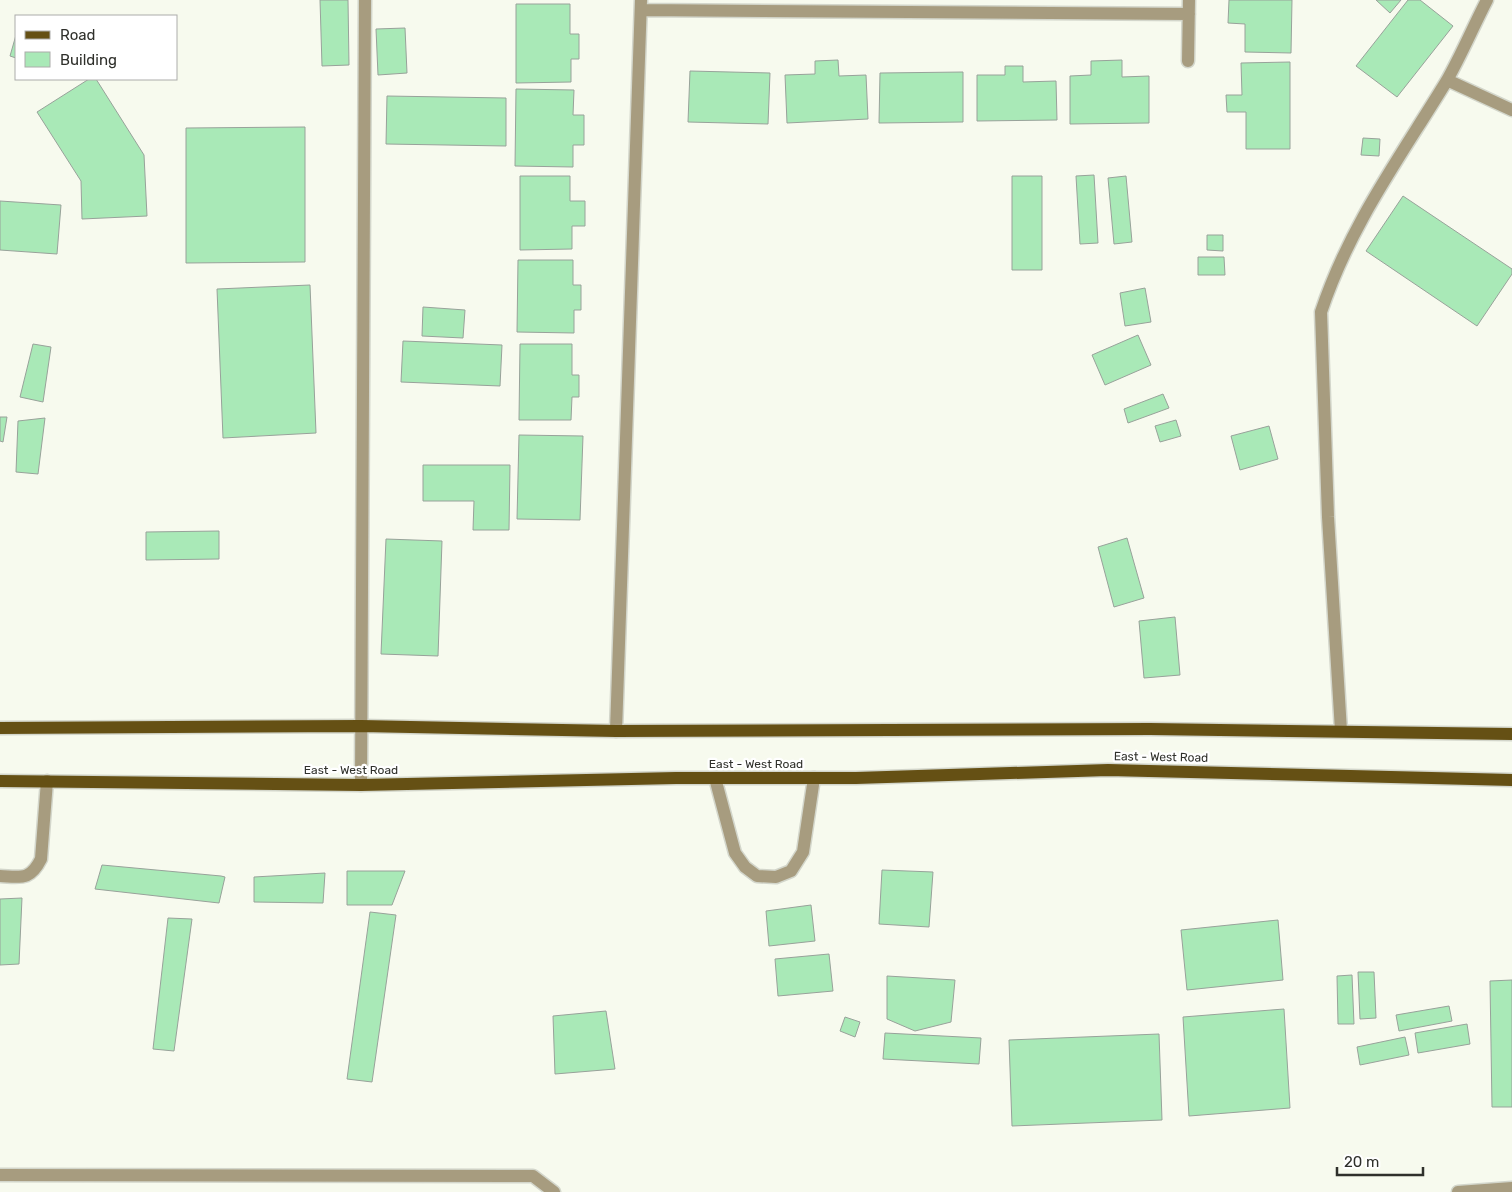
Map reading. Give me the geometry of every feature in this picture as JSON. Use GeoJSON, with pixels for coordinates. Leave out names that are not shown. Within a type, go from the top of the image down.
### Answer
{"type":"FeatureCollection","features":[{"type":"Feature","properties":{"kind":"main road"},"geometry":{"type":"LineString","coordinates":[[0,728],[361,726],[616,732],[1150,729],[1512,734]]}},
{"type":"Feature","properties":{"kind":"main road","name":"East - West Road"},"geometry":{"type":"LineString","coordinates":[[0,781],[361,785],[716,778],[814,778],[1108,770],[1512,780]]}},
{"type":"Feature","properties":{"kind":"street"},"geometry":{"type":"LineString","coordinates":[[361,785],[365,0]]}},
{"type":"Feature","properties":{"kind":"street"},"geometry":{"type":"LineString","coordinates":[[1188,61],[1189,0]]}},
{"type":"Feature","properties":{"kind":"street"},"geometry":{"type":"LineString","coordinates":[[1341,731],[1328,517],[1321,312],[1330,285],[1354,229],[1447,80],[1486,0]]}},
{"type":"Feature","properties":{"kind":"street"},"geometry":{"type":"LineString","coordinates":[[616,732],[641,5],[1189,14]]}},
{"type":"Feature","properties":{"kind":"street"},"geometry":{"type":"LineString","coordinates":[[1447,80],[1512,110]]}},
{"type":"Feature","properties":{"kind":"street"},"geometry":{"type":"LineString","coordinates":[[716,778],[734,853],[745,867],[757,876],[776,877],[791,871],[803,852],[814,778]]}},
{"type":"Feature","properties":{"kind":"street"},"geometry":{"type":"LineString","coordinates":[[0,876],[26,877],[36,870],[41,859],[48,781]]}},
{"type":"Feature","properties":{"kind":"street"},"geometry":{"type":"LineString","coordinates":[[0,1175],[533,1176],[554,1192]]}},
{"type":"Feature","properties":{"kind":"street"},"geometry":{"type":"LineString","coordinates":[[1458,1192],[1512,1188]]}},
{"type":"Feature","properties":{"kind":"building"},"geometry":{"type":"Polygon","coordinates":[[[320,0],[348,0],[349,65],[322,66],[320,0]]]}},
{"type":"Feature","properties":{"kind":"building"},"geometry":{"type":"Polygon","coordinates":[[[1229,0],[1292,0],[1291,53],[1245,52],[1245,24],[1228,23],[1229,0]]]}},
{"type":"Feature","properties":{"kind":"building"},"geometry":{"type":"Polygon","coordinates":[[[1376,0],[1401,0],[1390,13],[1376,0]]]}},
{"type":"Feature","properties":{"kind":"building"},"geometry":{"type":"Polygon","coordinates":[[[1408,0],[1420,0],[1453,26],[1397,97],[1356,66],[1408,0]]]}},
{"type":"Feature","properties":{"kind":"building"},"geometry":{"type":"Polygon","coordinates":[[[516,4],[570,4],[570,34],[579,34],[579,59],[571,59],[571,82],[516,83],[516,4]]]}},
{"type":"Feature","properties":{"kind":"building"},"geometry":{"type":"Polygon","coordinates":[[[405,28],[407,73],[378,75],[376,29],[405,28]]]}},
{"type":"Feature","properties":{"kind":"building"},"geometry":{"type":"Polygon","coordinates":[[[15,38],[15,58],[10,56],[15,38]]]}},
{"type":"Feature","properties":{"kind":"building"},"geometry":{"type":"Polygon","coordinates":[[[838,60],[839,76],[866,75],[868,119],[787,123],[785,75],[815,74],[815,61],[838,60]]]}},
{"type":"Feature","properties":{"kind":"building"},"geometry":{"type":"Polygon","coordinates":[[[1122,60],[1122,77],[1149,76],[1149,123],[1070,124],[1070,76],[1091,75],[1091,61],[1122,60]]]}},
{"type":"Feature","properties":{"kind":"building"},"geometry":{"type":"Polygon","coordinates":[[[1290,62],[1290,149],[1246,149],[1246,112],[1227,112],[1226,95],[1242,95],[1241,63],[1290,62]]]}},
{"type":"Feature","properties":{"kind":"building"},"geometry":{"type":"Polygon","coordinates":[[[1005,66],[1023,66],[1023,82],[1056,81],[1057,120],[977,121],[977,75],[1005,75],[1005,66]]]}},
{"type":"Feature","properties":{"kind":"building"},"geometry":{"type":"Polygon","coordinates":[[[690,71],[770,73],[768,124],[688,122],[690,71]]]}},
{"type":"Feature","properties":{"kind":"building"},"geometry":{"type":"Polygon","coordinates":[[[963,72],[963,122],[879,123],[880,73],[963,72]]]}},
{"type":"Feature","properties":{"kind":"building"},"geometry":{"type":"Polygon","coordinates":[[[87,80],[97,80],[144,155],[147,216],[82,219],[81,181],[37,112],[87,80]]]}},
{"type":"Feature","properties":{"kind":"building"},"geometry":{"type":"Polygon","coordinates":[[[516,89],[574,90],[573,115],[584,115],[584,145],[573,145],[573,167],[515,166],[516,89]]]}},
{"type":"Feature","properties":{"kind":"building"},"geometry":{"type":"Polygon","coordinates":[[[387,96],[506,98],[506,146],[386,144],[387,96]]]}},
{"type":"Feature","properties":{"kind":"building"},"geometry":{"type":"Polygon","coordinates":[[[305,127],[305,262],[186,263],[186,128],[305,127]]]}},
{"type":"Feature","properties":{"kind":"building"},"geometry":{"type":"Polygon","coordinates":[[[1363,138],[1380,139],[1379,156],[1361,155],[1363,138]]]}},
{"type":"Feature","properties":{"kind":"building"},"geometry":{"type":"Polygon","coordinates":[[[1094,175],[1098,243],[1080,244],[1076,176],[1094,175]]]}},
{"type":"Feature","properties":{"kind":"building"},"geometry":{"type":"Polygon","coordinates":[[[520,176],[570,176],[570,201],[585,201],[585,226],[572,226],[572,249],[520,250],[520,176]]]}},
{"type":"Feature","properties":{"kind":"building"},"geometry":{"type":"Polygon","coordinates":[[[1012,176],[1042,176],[1042,270],[1012,270],[1012,176]]]}},
{"type":"Feature","properties":{"kind":"building"},"geometry":{"type":"Polygon","coordinates":[[[1126,176],[1132,242],[1114,244],[1108,178],[1126,176]]]}},
{"type":"Feature","properties":{"kind":"building"},"geometry":{"type":"Polygon","coordinates":[[[1403,196],[1512,269],[1512,274],[1477,326],[1366,251],[1403,196]]]}},
{"type":"Feature","properties":{"kind":"building"},"geometry":{"type":"Polygon","coordinates":[[[0,201],[61,205],[57,254],[0,250],[0,201]]]}},
{"type":"Feature","properties":{"kind":"building"},"geometry":{"type":"Polygon","coordinates":[[[1207,235],[1223,235],[1223,251],[1207,250],[1207,235]]]}},
{"type":"Feature","properties":{"kind":"building"},"geometry":{"type":"Polygon","coordinates":[[[1198,257],[1224,257],[1225,275],[1198,275],[1198,257]]]}},
{"type":"Feature","properties":{"kind":"building"},"geometry":{"type":"Polygon","coordinates":[[[518,260],[573,260],[573,285],[581,285],[581,310],[574,310],[574,333],[517,332],[518,260]]]}},
{"type":"Feature","properties":{"kind":"building"},"geometry":{"type":"Polygon","coordinates":[[[310,285],[316,433],[223,438],[217,289],[310,285]]]}},
{"type":"Feature","properties":{"kind":"building"},"geometry":{"type":"Polygon","coordinates":[[[1145,288],[1151,322],[1125,326],[1120,293],[1145,288]]]}},
{"type":"Feature","properties":{"kind":"building"},"geometry":{"type":"Polygon","coordinates":[[[423,307],[465,310],[463,338],[422,336],[423,307]]]}},
{"type":"Feature","properties":{"kind":"building"},"geometry":{"type":"Polygon","coordinates":[[[1138,335],[1151,365],[1105,385],[1092,355],[1138,335]]]}},
{"type":"Feature","properties":{"kind":"building"},"geometry":{"type":"Polygon","coordinates":[[[403,341],[502,345],[500,386],[401,382],[403,341]]]}},
{"type":"Feature","properties":{"kind":"building"},"geometry":{"type":"Polygon","coordinates":[[[33,344],[51,347],[43,402],[20,397],[33,344]]]}},
{"type":"Feature","properties":{"kind":"building"},"geometry":{"type":"Polygon","coordinates":[[[520,344],[572,344],[572,375],[579,375],[579,397],[572,397],[571,420],[519,420],[520,344]]]}},
{"type":"Feature","properties":{"kind":"building"},"geometry":{"type":"Polygon","coordinates":[[[1163,394],[1169,408],[1128,423],[1124,409],[1163,394]]]}},
{"type":"Feature","properties":{"kind":"building"},"geometry":{"type":"Polygon","coordinates":[[[0,417],[7,417],[3,442],[0,441],[0,417]]]}},
{"type":"Feature","properties":{"kind":"building"},"geometry":{"type":"Polygon","coordinates":[[[45,418],[38,474],[16,472],[18,421],[45,418]]]}},
{"type":"Feature","properties":{"kind":"building"},"geometry":{"type":"Polygon","coordinates":[[[1176,420],[1181,436],[1160,442],[1155,426],[1176,420]]]}},
{"type":"Feature","properties":{"kind":"building"},"geometry":{"type":"Polygon","coordinates":[[[1269,426],[1278,459],[1240,470],[1231,436],[1269,426]]]}},
{"type":"Feature","properties":{"kind":"building"},"geometry":{"type":"Polygon","coordinates":[[[519,435],[583,436],[580,520],[517,519],[519,435]]]}},
{"type":"Feature","properties":{"kind":"building"},"geometry":{"type":"Polygon","coordinates":[[[423,465],[510,465],[509,530],[473,530],[474,501],[423,501],[423,465]]]}},
{"type":"Feature","properties":{"kind":"building"},"geometry":{"type":"Polygon","coordinates":[[[219,531],[219,559],[146,560],[146,532],[219,531]]]}},
{"type":"Feature","properties":{"kind":"building"},"geometry":{"type":"Polygon","coordinates":[[[1127,538],[1144,598],[1114,607],[1098,547],[1127,538]]]}},
{"type":"Feature","properties":{"kind":"building"},"geometry":{"type":"Polygon","coordinates":[[[386,539],[442,541],[438,656],[381,654],[386,539]]]}},
{"type":"Feature","properties":{"kind":"building"},"geometry":{"type":"Polygon","coordinates":[[[1175,617],[1180,675],[1144,678],[1139,621],[1175,617]]]}},
{"type":"Feature","properties":{"kind":"building"},"geometry":{"type":"Polygon","coordinates":[[[102,865],[225,877],[219,903],[95,889],[102,865]]]}},
{"type":"Feature","properties":{"kind":"building"},"geometry":{"type":"Polygon","coordinates":[[[882,870],[933,872],[929,927],[879,924],[882,870]]]}},
{"type":"Feature","properties":{"kind":"building"},"geometry":{"type":"Polygon","coordinates":[[[347,871],[405,871],[392,905],[347,905],[347,871]]]}},
{"type":"Feature","properties":{"kind":"building"},"geometry":{"type":"Polygon","coordinates":[[[325,873],[323,903],[254,902],[254,877],[325,873]]]}},
{"type":"Feature","properties":{"kind":"building"},"geometry":{"type":"Polygon","coordinates":[[[22,898],[19,964],[0,965],[0,899],[22,898]]]}},
{"type":"Feature","properties":{"kind":"building"},"geometry":{"type":"Polygon","coordinates":[[[811,905],[815,941],[769,946],[766,911],[811,905]]]}},
{"type":"Feature","properties":{"kind":"building"},"geometry":{"type":"Polygon","coordinates":[[[370,912],[396,915],[372,1082],[347,1079],[370,912]]]}},
{"type":"Feature","properties":{"kind":"building"},"geometry":{"type":"Polygon","coordinates":[[[168,918],[192,919],[174,1051],[153,1049],[168,918]]]}},
{"type":"Feature","properties":{"kind":"building"},"geometry":{"type":"Polygon","coordinates":[[[1278,920],[1283,980],[1187,990],[1181,930],[1278,920]]]}},
{"type":"Feature","properties":{"kind":"building"},"geometry":{"type":"Polygon","coordinates":[[[829,954],[833,991],[778,996],[775,959],[829,954]]]}},
{"type":"Feature","properties":{"kind":"building"},"geometry":{"type":"Polygon","coordinates":[[[1358,972],[1374,972],[1376,1018],[1360,1019],[1358,972]]]}},
{"type":"Feature","properties":{"kind":"building"},"geometry":{"type":"Polygon","coordinates":[[[1352,975],[1354,1024],[1338,1024],[1337,976],[1352,975]]]}},
{"type":"Feature","properties":{"kind":"building"},"geometry":{"type":"Polygon","coordinates":[[[887,976],[955,980],[951,1022],[915,1031],[887,1019],[887,976]]]}},
{"type":"Feature","properties":{"kind":"building"},"geometry":{"type":"Polygon","coordinates":[[[1512,980],[1512,1107],[1492,1107],[1490,981],[1512,980]]]}},
{"type":"Feature","properties":{"kind":"building"},"geometry":{"type":"Polygon","coordinates":[[[1449,1006],[1452,1021],[1399,1031],[1396,1015],[1449,1006]]]}},
{"type":"Feature","properties":{"kind":"building"},"geometry":{"type":"Polygon","coordinates":[[[1284,1009],[1290,1108],[1189,1116],[1183,1017],[1284,1009]]]}},
{"type":"Feature","properties":{"kind":"building"},"geometry":{"type":"Polygon","coordinates":[[[606,1011],[615,1069],[555,1074],[553,1016],[606,1011]]]}},
{"type":"Feature","properties":{"kind":"building"},"geometry":{"type":"Polygon","coordinates":[[[845,1017],[860,1022],[855,1037],[840,1031],[845,1017]]]}},
{"type":"Feature","properties":{"kind":"building"},"geometry":{"type":"Polygon","coordinates":[[[1467,1024],[1470,1044],[1418,1053],[1415,1033],[1467,1024]]]}},
{"type":"Feature","properties":{"kind":"building"},"geometry":{"type":"Polygon","coordinates":[[[885,1033],[981,1038],[979,1064],[883,1059],[885,1033]]]}},
{"type":"Feature","properties":{"kind":"building"},"geometry":{"type":"Polygon","coordinates":[[[1159,1034],[1162,1120],[1012,1126],[1009,1040],[1159,1034]]]}},
{"type":"Feature","properties":{"kind":"building"},"geometry":{"type":"Polygon","coordinates":[[[1405,1037],[1409,1055],[1360,1065],[1357,1047],[1405,1037]]]}}]}
